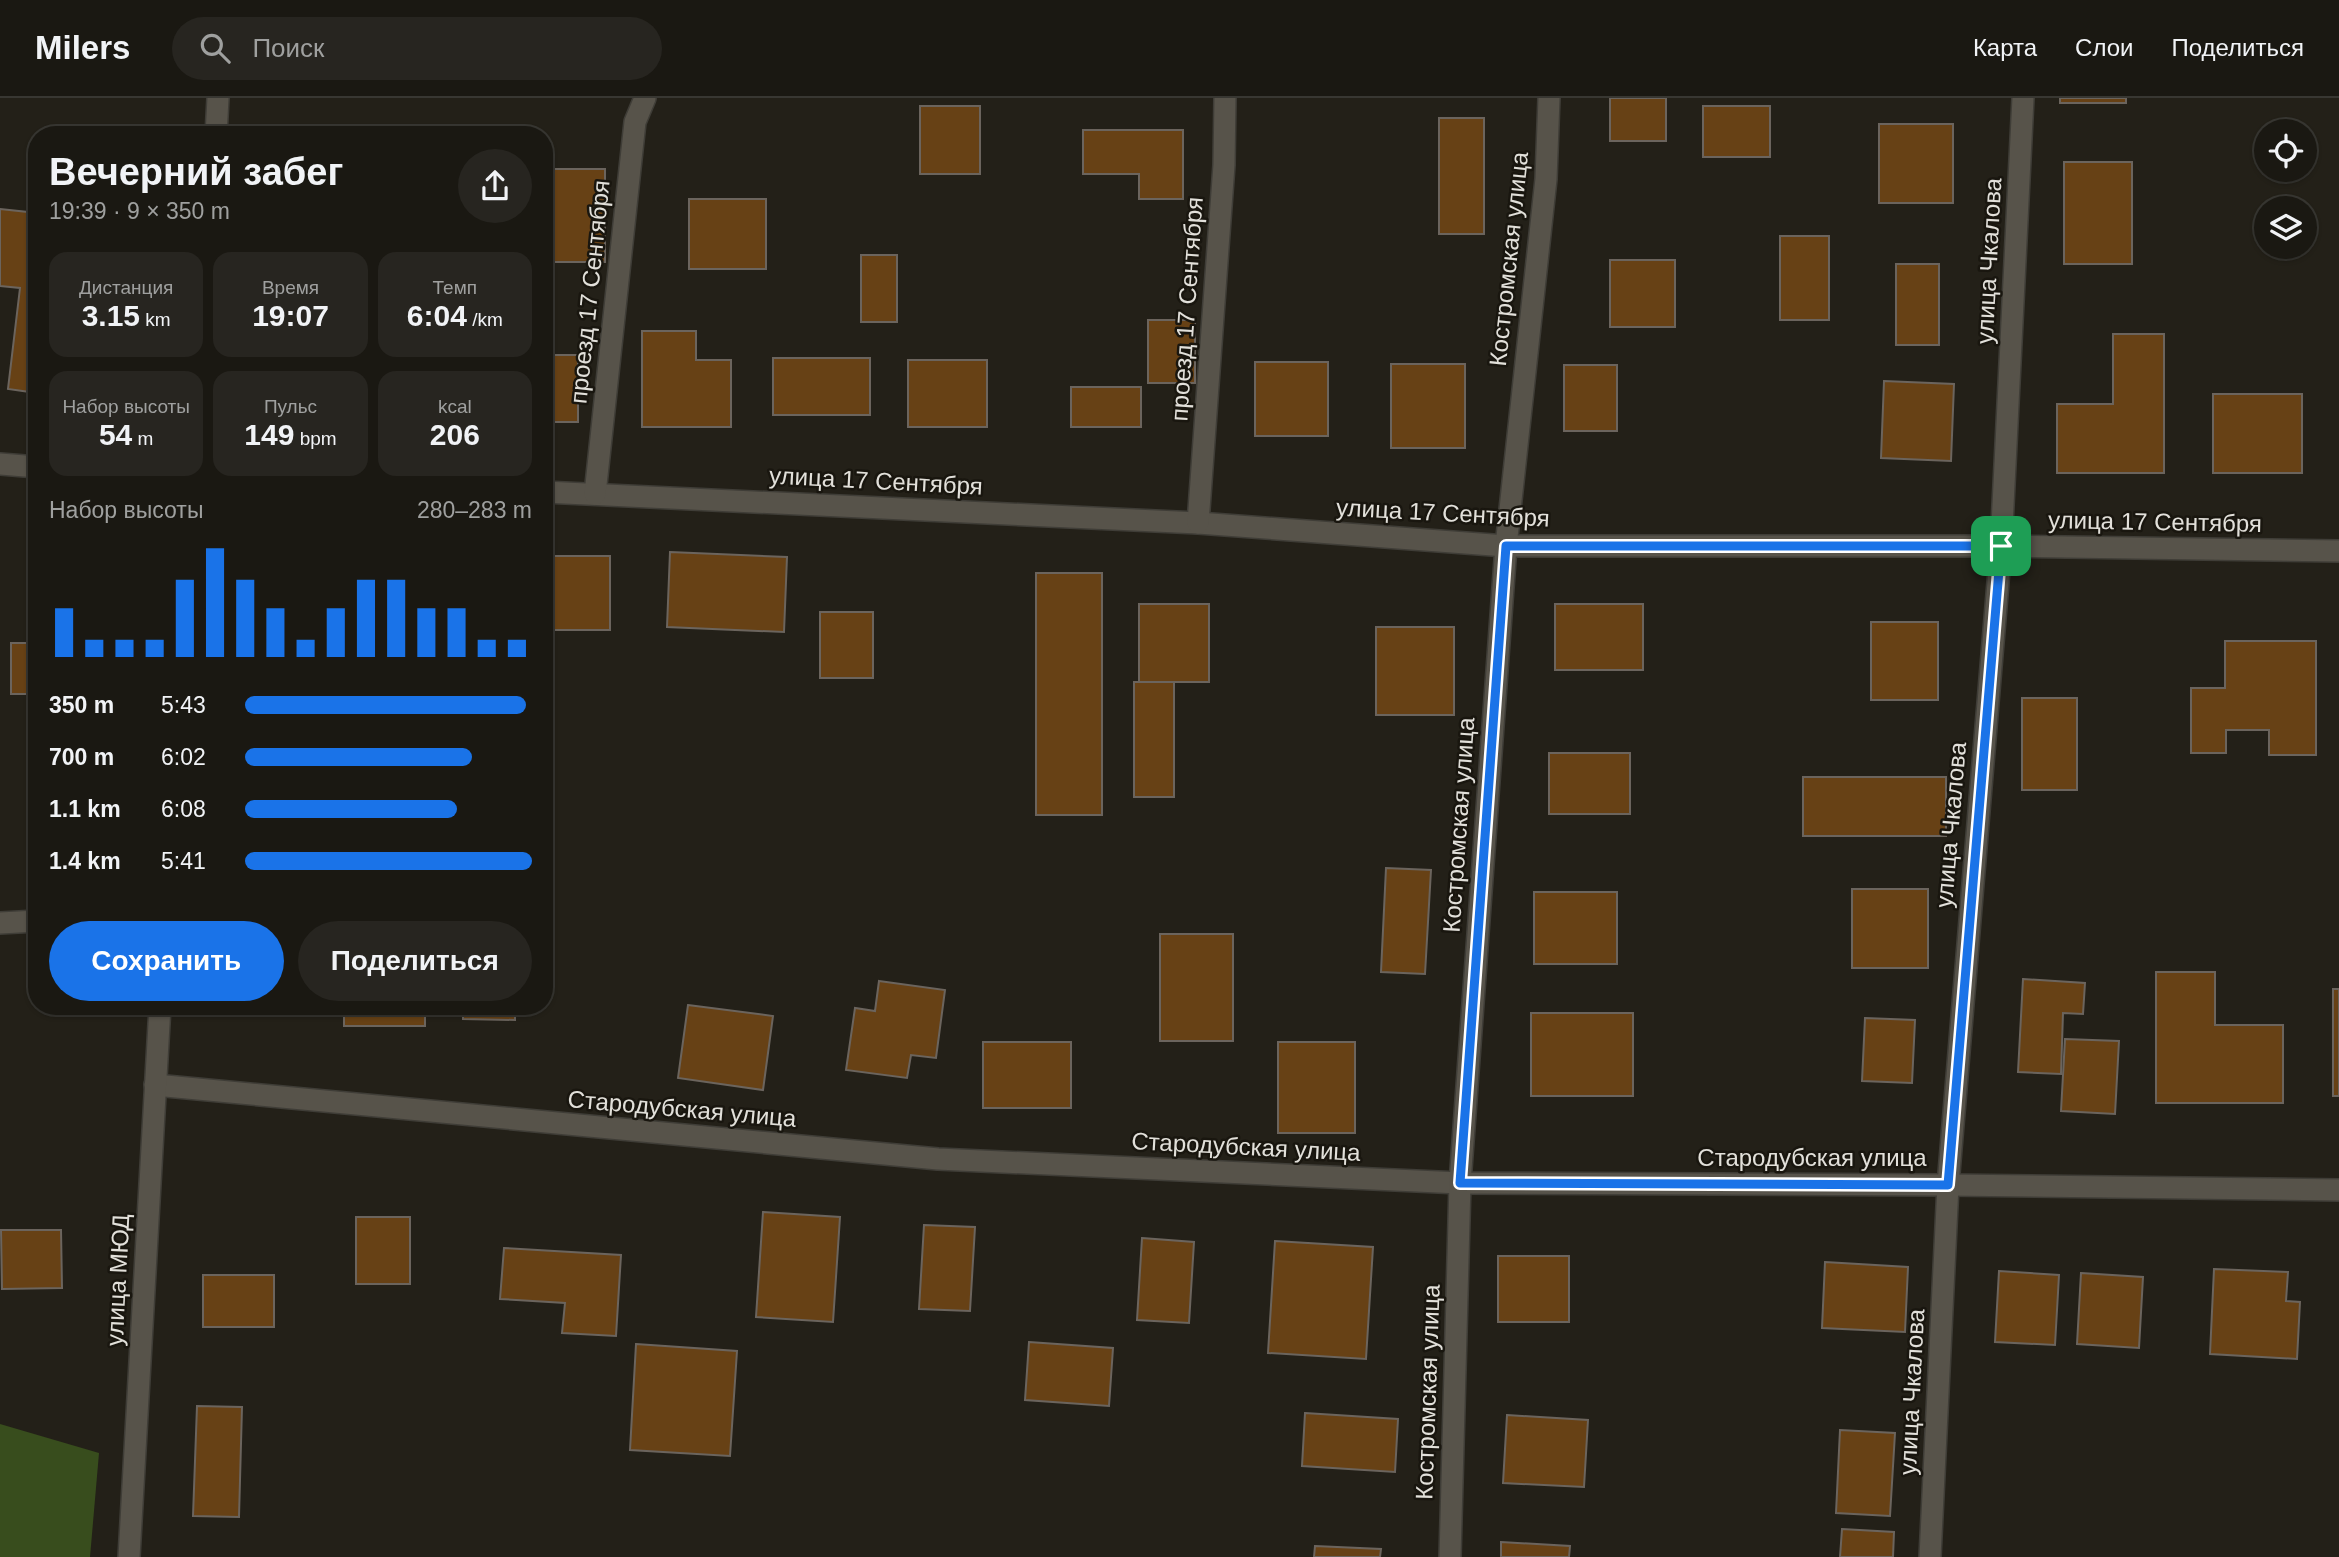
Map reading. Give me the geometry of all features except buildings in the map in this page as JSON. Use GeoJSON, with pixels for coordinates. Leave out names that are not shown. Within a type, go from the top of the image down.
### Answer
{"type":"FeatureCollection","features":[{"type":"Feature","properties":{"kind":"street"},"geometry":{"type":"LineString","coordinates":[[216,126],[218,98]]}},
{"type":"Feature","properties":{"kind":"street","name":"проезд 17 Сентября"},"geometry":{"type":"LineString","coordinates":[[594,494],[635,122],[645,98]]}},
{"type":"Feature","properties":{"kind":"street","name":"проезд 17 Сентября"},"geometry":{"type":"LineString","coordinates":[[1198,523],[1224,165],[1225,98]]}},
{"type":"Feature","properties":{"kind":"street","name":"Костромская улица"},"geometry":{"type":"LineString","coordinates":[[1450,1557],[1460,1183],[1506,546],[1546,179],[1549,98]]}},
{"type":"Feature","properties":{"kind":"street","name":"улица Чкалова"},"geometry":{"type":"LineString","coordinates":[[1930,1557],[1948,1185],[2001,546],[2023,98]]}},
{"type":"Feature","properties":{"kind":"street"},"geometry":{"type":"LineString","coordinates":[[0,464],[28,466]]}},
{"type":"Feature","properties":{"kind":"street","name":"улица 17 Сентября"},"geometry":{"type":"LineString","coordinates":[[553,492],[1198,523],[1506,546],[2001,546],[2339,551]]}},
{"type":"Feature","properties":{"kind":"street"},"geometry":{"type":"LineString","coordinates":[[0,923],[28,921]]}},
{"type":"Feature","properties":{"kind":"street","name":"улица МЮД"},"geometry":{"type":"LineString","coordinates":[[129,1557],[159,1015]]}},
{"type":"Feature","properties":{"kind":"street","name":"Стародубская улица"},"geometry":{"type":"LineString","coordinates":[[155,1085],[938,1159],[1460,1183],[2339,1190]]}},
{"type":"Feature","properties":{"kind":"green space"},"geometry":{"type":"Polygon","coordinates":[[[0,1424],[99,1453],[90,1557],[0,1557],[0,1424]]]}},
{"type":"Feature","properties":{"kind":"route"},"geometry":{"type":"LineString","coordinates":[[1506,546],[2001,546],[1948,1185],[1460,1183],[1506,546]]}}]}
